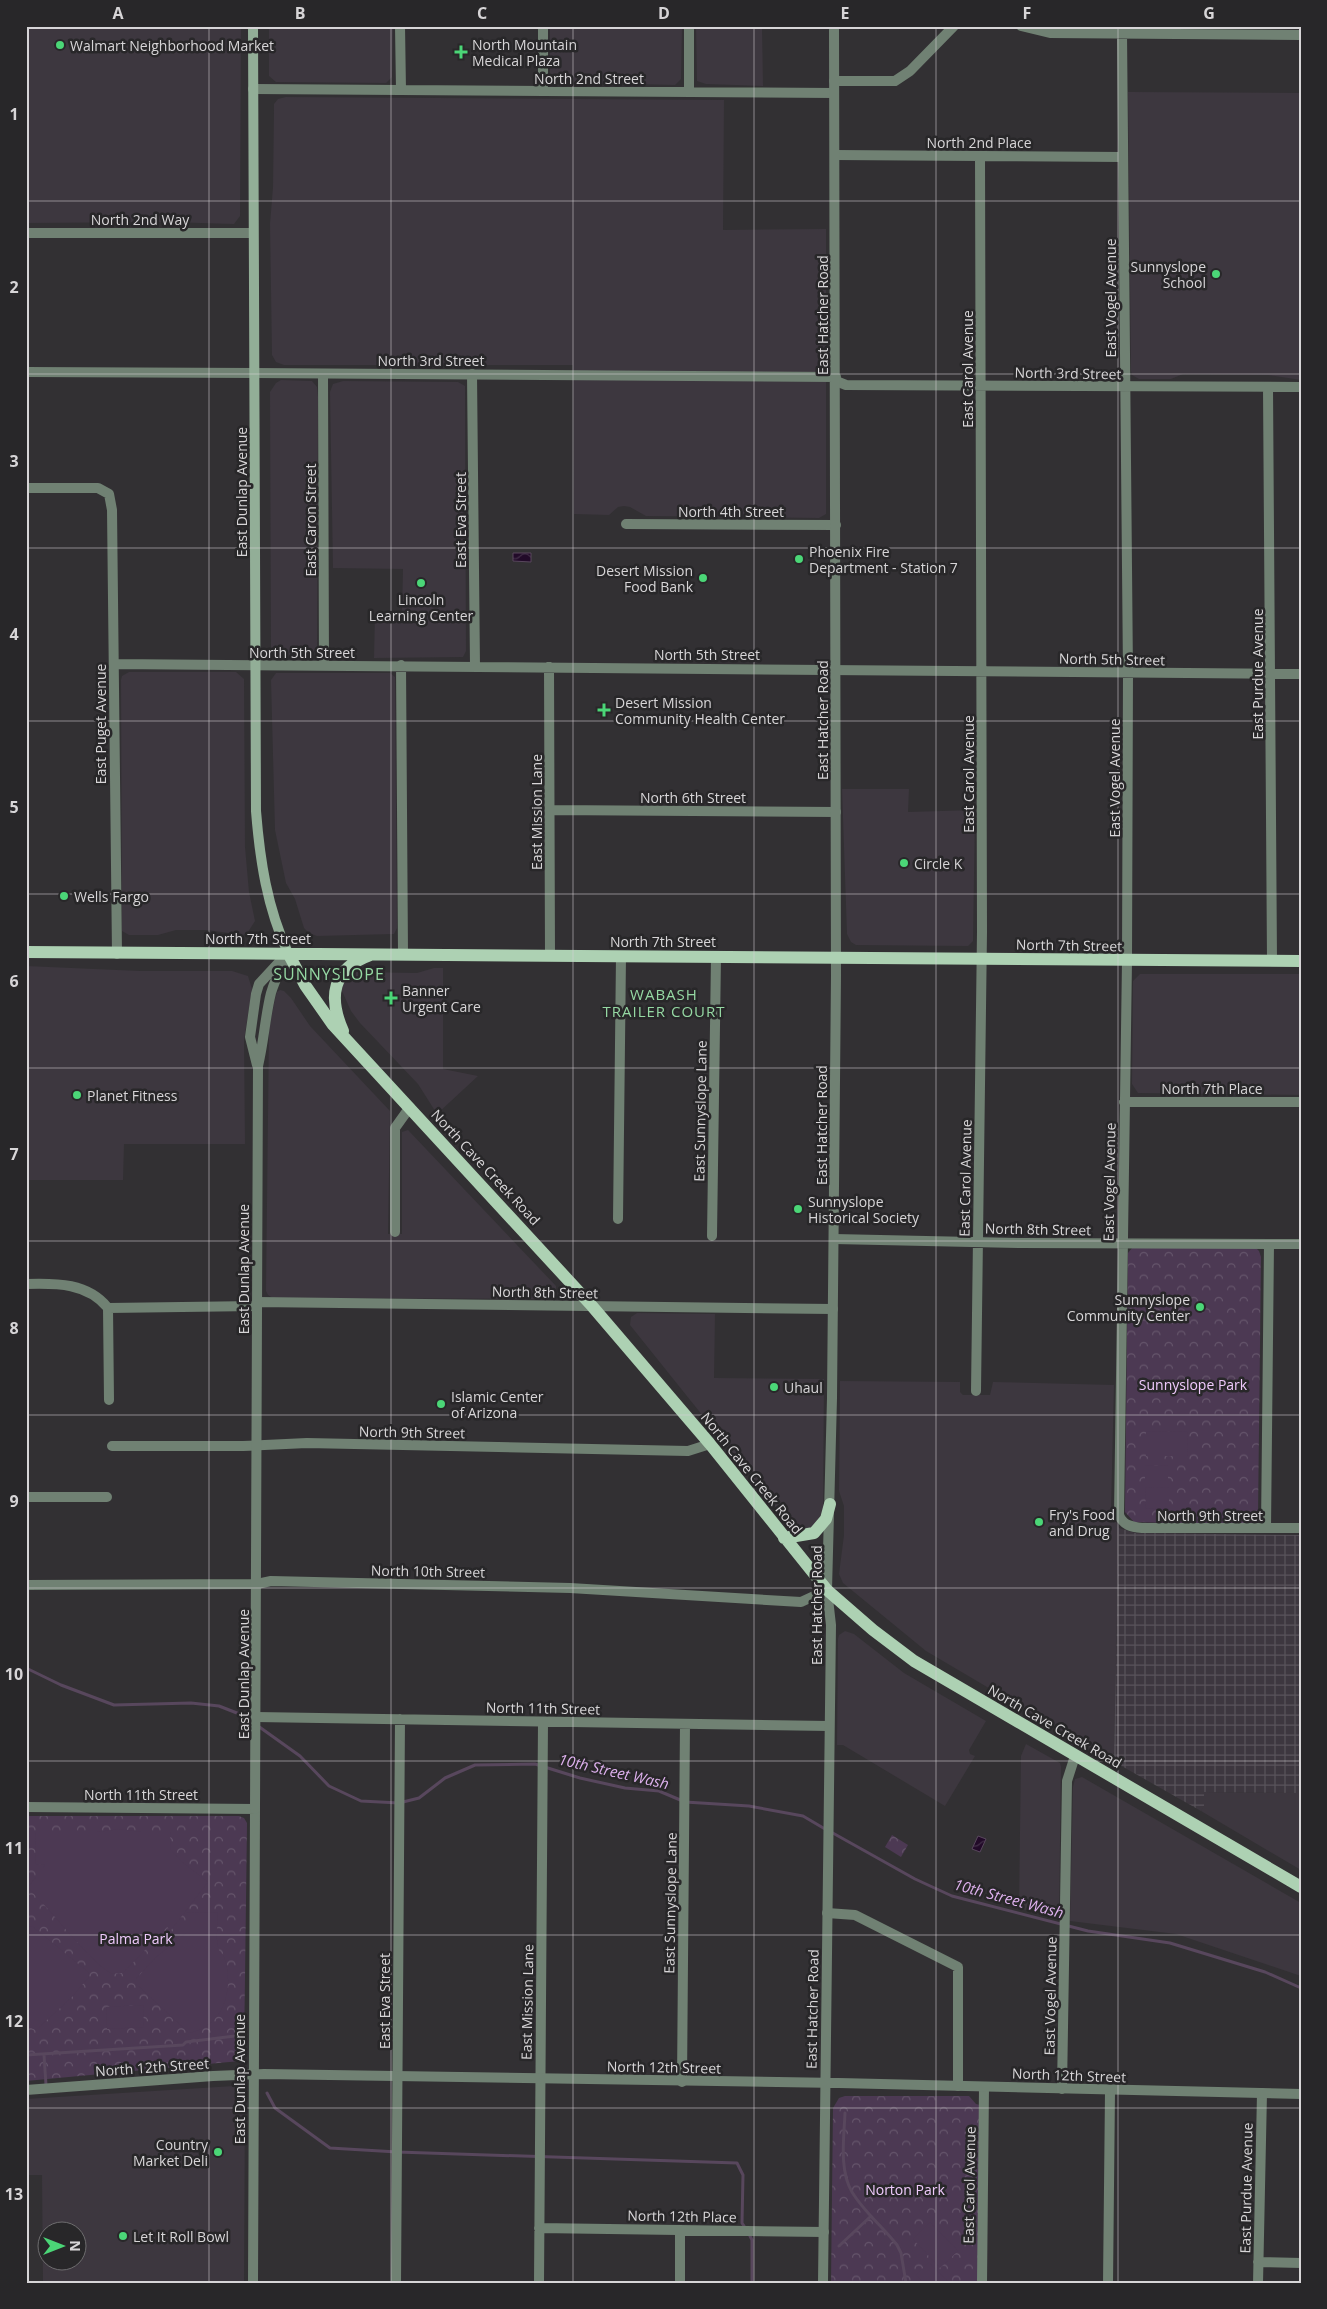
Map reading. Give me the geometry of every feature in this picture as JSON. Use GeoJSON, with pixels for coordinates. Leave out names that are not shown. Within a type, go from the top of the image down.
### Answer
{"type":"FeatureCollection","features":[{"type":"Feature","properties":{"kind":"main road","name":"East Dunlap Avenue"},"geometry":{"type":"LineString","coordinates":[[253,26],[255,665],[258,839],[268,901],[288,953]]}},
{"type":"Feature","properties":{"kind":"main road","name":"North 7th Street"},"geometry":{"type":"LineString","coordinates":[[26,952],[117,954],[375,953],[1127,961],[1301,960]]}},
{"type":"Feature","properties":{"kind":"main road","name":"North Cave Creek Road"},"geometry":{"type":"LineString","coordinates":[[288,953],[318,1005],[347,1040],[592,1306],[710,1444],[827,1590],[873,1630],[914,1661],[1301,1887]]}},
{"type":"Feature","properties":{"kind":"main road"},"geometry":{"type":"LineString","coordinates":[[347,1040],[336,1009],[335,990],[338,978],[346,968],[357,960],[375,953]]}},
{"type":"Feature","properties":{"kind":"main road"},"geometry":{"type":"LineString","coordinates":[[784,1538],[814,1533],[826,1519],[830,1504]]}},
{"type":"Feature","properties":{"kind":"street"},"geometry":{"type":"LineString","coordinates":[[400,26],[401,90]]}},
{"type":"Feature","properties":{"kind":"street"},"geometry":{"type":"LineString","coordinates":[[543,26],[543,91]]}},
{"type":"Feature","properties":{"kind":"street"},"geometry":{"type":"LineString","coordinates":[[689,26],[689,92]]}},
{"type":"Feature","properties":{"kind":"street","name":"East Hatcher Road"},"geometry":{"type":"LineString","coordinates":[[823,2283],[831,1625],[827,1590],[834,1239],[836,957],[834,26]]}},
{"type":"Feature","properties":{"kind":"street"},"geometry":{"type":"LineString","coordinates":[[834,81],[895,81],[910,71],[954,26]]}},
{"type":"Feature","properties":{"kind":"street"},"geometry":{"type":"LineString","coordinates":[[1021,26],[1050,33],[1301,35]]}},
{"type":"Feature","properties":{"kind":"street","name":"East Vogel Avenue"},"geometry":{"type":"LineString","coordinates":[[1121,1521],[1118,1508],[1127,961],[1128,674],[1122,33]]}},
{"type":"Feature","properties":{"kind":"street","name":"North 2nd Street"},"geometry":{"type":"LineString","coordinates":[[253,89],[834,93]]}},
{"type":"Feature","properties":{"kind":"street","name":"North 2nd Place"},"geometry":{"type":"LineString","coordinates":[[835,155],[1123,157]]}},
{"type":"Feature","properties":{"kind":"street","name":"East Carol Avenue"},"geometry":{"type":"LineString","coordinates":[[976,1391],[982,670],[980,156]]}},
{"type":"Feature","properties":{"kind":"street","name":"North 2nd Way"},"geometry":{"type":"LineString","coordinates":[[26,233],[253,233]]}},
{"type":"Feature","properties":{"kind":"street","name":"North 3rd Street"},"geometry":{"type":"LineString","coordinates":[[26,372],[472,374],[836,379],[846,385],[1301,387]]}},
{"type":"Feature","properties":{"kind":"street","name":"East Caron Street"},"geometry":{"type":"LineString","coordinates":[[323,374],[324,665]]}},
{"type":"Feature","properties":{"kind":"street","name":"East Eva Street"},"geometry":{"type":"LineString","coordinates":[[472,374],[475,666]]}},
{"type":"Feature","properties":{"kind":"street","name":"East Purdue Avenue"},"geometry":{"type":"LineString","coordinates":[[1268,388],[1272,960]]}},
{"type":"Feature","properties":{"kind":"street","name":"East Puget Avenue"},"geometry":{"type":"LineString","coordinates":[[26,488],[98,488],[109,494],[112,510],[117,954]]}},
{"type":"Feature","properties":{"kind":"street","name":"North 4th Street"},"geometry":{"type":"LineString","coordinates":[[626,524],[836,525]]}},
{"type":"Feature","properties":{"kind":"street","name":"North 5th Street"},"geometry":{"type":"LineString","coordinates":[[114,664],[1301,674]]}},
{"type":"Feature","properties":{"kind":"street"},"geometry":{"type":"LineString","coordinates":[[401,665],[403,954]]}},
{"type":"Feature","properties":{"kind":"street","name":"East Mission Lane"},"geometry":{"type":"LineString","coordinates":[[549,667],[550,956]]}},
{"type":"Feature","properties":{"kind":"street","name":"North 6th Street"},"geometry":{"type":"LineString","coordinates":[[550,810],[836,812]]}},
{"type":"Feature","properties":{"kind":"street","name":"East Dunlap Avenue"},"geometry":{"type":"LineString","coordinates":[[258,1066],[250,1037],[256,994],[259,984],[288,953]]}},
{"type":"Feature","properties":{"kind":"street","name":"East Dunlap Avenue"},"geometry":{"type":"LineString","coordinates":[[253,2283],[258,1066],[265,1038],[267,1013],[272,990],[288,953]]}},
{"type":"Feature","properties":{"kind":"street"},"geometry":{"type":"LineString","coordinates":[[618,1219],[620,956]]}},
{"type":"Feature","properties":{"kind":"street","name":"East Sunnyslope Lane"},"geometry":{"type":"LineString","coordinates":[[712,1236],[716,956]]}},
{"type":"Feature","properties":{"kind":"street","name":"North 7th Place"},"geometry":{"type":"LineString","coordinates":[[1124,1102],[1301,1102]]}},
{"type":"Feature","properties":{"kind":"street"},"geometry":{"type":"LineString","coordinates":[[395,1232],[395,1128],[410,1107]]}},
{"type":"Feature","properties":{"kind":"street","name":"North 8th Street"},"geometry":{"type":"LineString","coordinates":[[834,1239],[978,1243],[1301,1244]]}},
{"type":"Feature","properties":{"kind":"street"},"geometry":{"type":"LineString","coordinates":[[1266,1528],[1269,1244]]}},
{"type":"Feature","properties":{"kind":"street"},"geometry":{"type":"LineString","coordinates":[[26,1284],[78,1287],[101,1299],[108,1308],[109,1400]]}},
{"type":"Feature","properties":{"kind":"street","name":"North 8th Street"},"geometry":{"type":"LineString","coordinates":[[108,1308],[257,1304],[833,1309]]}},
{"type":"Feature","properties":{"kind":"street","name":"North 9th Street"},"geometry":{"type":"LineString","coordinates":[[112,1446],[307,1443],[688,1451],[710,1444]]}},
{"type":"Feature","properties":{"kind":"street"},"geometry":{"type":"LineString","coordinates":[[26,1497],[107,1497]]}},
{"type":"Feature","properties":{"kind":"street","name":"North 9th Street"},"geometry":{"type":"LineString","coordinates":[[1121,1521],[1131,1527],[1142,1528],[1301,1528]]}},
{"type":"Feature","properties":{"kind":"street","name":"North 10th Street"},"geometry":{"type":"LineString","coordinates":[[26,1585],[257,1584],[271,1581],[570,1588],[800,1602],[827,1590]]}},
{"type":"Feature","properties":{"kind":"street","name":"North 11th Street"},"geometry":{"type":"LineString","coordinates":[[256,1717],[829,1726]]}},
{"type":"Feature","properties":{"kind":"street","name":"East Eva Street"},"geometry":{"type":"LineString","coordinates":[[396,2283],[400,1719]]}},
{"type":"Feature","properties":{"kind":"street","name":"East Mission Lane"},"geometry":{"type":"LineString","coordinates":[[539,2283],[543,1722]]}},
{"type":"Feature","properties":{"kind":"street","name":"East Sunnyslope Lane"},"geometry":{"type":"LineString","coordinates":[[682,2082],[685,1724]]}},
{"type":"Feature","properties":{"kind":"street","name":"East Vogel Avenue"},"geometry":{"type":"LineString","coordinates":[[1062,2089],[1067,1781],[1075,1756]]}},
{"type":"Feature","properties":{"kind":"street","name":"North 11th Street"},"geometry":{"type":"LineString","coordinates":[[26,1807],[255,1809]]}},
{"type":"Feature","properties":{"kind":"street"},"geometry":{"type":"LineString","coordinates":[[827,1913],[851,1914],[866,1920],[958,1967],[958,2086]]}},
{"type":"Feature","properties":{"kind":"street","name":"North 12th Street"},"geometry":{"type":"LineString","coordinates":[[26,2090],[253,2075],[397,2075],[1301,2094]]}},
{"type":"Feature","properties":{"kind":"street","name":"East Carol Avenue"},"geometry":{"type":"LineString","coordinates":[[982,2283],[984,2087]]}},
{"type":"Feature","properties":{"kind":"street"},"geometry":{"type":"LineString","coordinates":[[1108,2283],[1110,2091]]}},
{"type":"Feature","properties":{"kind":"street","name":"East Purdue Avenue"},"geometry":{"type":"LineString","coordinates":[[1258,2283],[1262,2093]]}},
{"type":"Feature","properties":{"kind":"street","name":"North 12th Place"},"geometry":{"type":"LineString","coordinates":[[540,2228],[824,2232]]}},
{"type":"Feature","properties":{"kind":"street"},"geometry":{"type":"LineString","coordinates":[[680,2230],[680,2283]]}},
{"type":"Feature","properties":{"kind":"street"},"geometry":{"type":"LineString","coordinates":[[1258,2262],[1301,2263]]}},
{"type":"Feature","properties":{"kind":"shaded area"},"geometry":{"type":"Polygon","coordinates":[[[26,26],[241,26],[240,216],[234,224],[167,222],[26,223],[26,26]]]}},
{"type":"Feature","properties":{"kind":"shaded area"},"geometry":{"type":"Polygon","coordinates":[[[269,26],[393,26],[392,77],[386,83],[276,82],[269,76],[269,26]]]}},
{"type":"Feature","properties":{"kind":"shaded area"},"geometry":{"type":"Polygon","coordinates":[[[550,26],[682,26],[681,79],[675,85],[553,82],[550,73],[550,26]]]}},
{"type":"Feature","properties":{"kind":"shaded area"},"geometry":{"type":"Polygon","coordinates":[[[696,26],[762,26],[763,86],[706,84],[697,81],[696,26]]]}},
{"type":"Feature","properties":{"kind":"shaded area","name":"Sunnyslope School"},"geometry":{"type":"Polygon","coordinates":[[[1128,92],[1301,93],[1301,380],[1268,375],[1183,374],[1171,379],[1139,379],[1132,375],[1128,92]]]}},
{"type":"Feature","properties":{"kind":"shaded area"},"geometry":{"type":"Polygon","coordinates":[[[286,97],[724,100],[723,230],[826,229],[826,514],[819,518],[646,516],[630,507],[624,506],[618,507],[609,515],[574,514],[573,365],[284,365],[276,362],[272,355],[270,224],[273,187],[274,104],[278,99],[286,97]]]}},
{"type":"Feature","properties":{"kind":"shaded area"},"geometry":{"type":"Polygon","coordinates":[[[281,380],[312,381],[317,387],[317,648],[310,656],[277,657],[273,654],[271,648],[270,392],[276,383],[281,380]]]}},
{"type":"Feature","properties":{"kind":"shaded area"},"geometry":{"type":"Polygon","coordinates":[[[343,381],[458,382],[465,386],[466,651],[463,657],[374,658],[375,613],[402,613],[403,569],[333,568],[330,392],[333,384],[343,381]]]}},
{"type":"Feature","properties":{"kind":"shaded area"},"geometry":{"type":"Polygon","coordinates":[[[129,672],[236,672],[244,679],[245,847],[249,892],[255,921],[248,932],[243,935],[207,930],[176,930],[158,935],[129,935],[122,931],[121,680],[122,676],[129,672]]]}},
{"type":"Feature","properties":{"kind":"shaded area"},"geometry":{"type":"Polygon","coordinates":[[[276,673],[390,673],[395,677],[397,928],[394,934],[317,936],[309,933],[304,928],[295,899],[286,883],[275,830],[271,680],[276,673]]]}},
{"type":"Feature","properties":{"kind":"shaded area"},"geometry":{"type":"Polygon","coordinates":[[[842,789],[909,789],[908,812],[975,810],[973,941],[968,946],[856,945],[851,942],[847,934],[842,789]]]}},
{"type":"Feature","properties":{"kind":"shaded area"},"geometry":{"type":"Polygon","coordinates":[[[26,966],[140,971],[232,971],[248,976],[252,989],[244,1040],[245,1144],[124,1144],[123,1180],[26,1180],[26,966]]]}},
{"type":"Feature","properties":{"kind":"shaded area"},"geometry":{"type":"Polygon","coordinates":[[[434,968],[443,968],[443,1069],[478,1076],[437,1114],[418,1084],[360,1023],[351,1011],[342,991],[342,985],[346,978],[357,972],[417,973],[434,968]]]}},
{"type":"Feature","properties":{"kind":"shaded area"},"geometry":{"type":"Polygon","coordinates":[[[1140,974],[1301,974],[1301,1095],[1138,1093],[1132,1084],[1133,981],[1140,974]]]}},
{"type":"Feature","properties":{"kind":"shaded area"},"geometry":{"type":"Polygon","coordinates":[[[280,990],[284,991],[291,998],[310,1026],[390,1111],[388,1234],[402,1234],[402,1132],[408,1130],[556,1286],[556,1296],[552,1299],[273,1298],[268,1295],[266,1291],[269,1028],[277,992],[280,990]]]}},
{"type":"Feature","properties":{"kind":"shaded area"},"geometry":{"type":"Polygon","coordinates":[[[637,1313],[715,1314],[714,1378],[824,1379],[823,1518],[816,1527],[802,1531],[791,1526],[630,1325],[631,1317],[637,1313]]]}},
{"type":"Feature","properties":{"kind":"shaded area"},"geometry":{"type":"Polygon","coordinates":[[[840,1381],[960,1382],[960,1392],[963,1395],[990,1395],[993,1382],[1114,1385],[1111,1511],[1119,1528],[1114,1752],[1111,1760],[926,1651],[843,1583],[839,1574],[844,1535],[844,1506],[839,1491],[840,1381]]]}},
{"type":"Feature","properties":{"kind":"shaded area"},"geometry":{"type":"Polygon","coordinates":[[[1119,1528],[1135,1533],[1301,1535],[1301,1793],[1204,1792],[1204,1806],[1201,1811],[1111,1760],[1114,1752],[1119,1528]]]}},
{"type":"Feature","properties":{"kind":"shaded area"},"geometry":{"type":"Polygon","coordinates":[[[845,1631],[854,1634],[904,1673],[986,1721],[969,1750],[970,1754],[975,1756],[945,1806],[843,1745],[837,1745],[838,1639],[839,1635],[845,1631]]]}},
{"type":"Feature","properties":{"kind":"shaded area"},"geometry":{"type":"Polygon","coordinates":[[[1026,1744],[1060,1763],[1061,1767],[1059,1919],[1019,1908],[1021,1756],[1026,1744]]]}},
{"type":"Feature","properties":{"kind":"shaded area"},"geometry":{"type":"Polygon","coordinates":[[[1082,1777],[1301,1903],[1301,1976],[1176,1934],[1070,1921],[1073,1787],[1075,1779],[1082,1777]]]}},
{"type":"Feature","properties":{"kind":"shaded area"},"geometry":{"type":"Polygon","coordinates":[[[1204,1792],[1301,1793],[1301,1870],[1201,1811],[1204,1805],[1204,1792]]]}},
{"type":"Feature","properties":{"kind":"shaded area"},"geometry":{"type":"Polygon","coordinates":[[[234,2086],[244,2089],[244,2283],[43,2283],[43,2272],[88,2272],[88,2222],[42,2222],[42,2175],[26,2175],[26,2099],[234,2086]]]}},
{"type":"Feature","properties":{"kind":"green space","name":"Sunnyslope Park"},"geometry":{"type":"Polygon","coordinates":[[[1132,1248],[1256,1248],[1259,1251],[1261,1257],[1258,1516],[1256,1522],[1252,1525],[1134,1522],[1125,1512],[1128,1253],[1132,1248]]]}},
{"type":"Feature","properties":{"kind":"green space"},"geometry":{"type":"Polygon","coordinates":[[[1146,1431],[1188,1432],[1187,1456],[1146,1456],[1146,1431]]]}},
{"type":"Feature","properties":{"kind":"green space"},"geometry":{"type":"Polygon","coordinates":[[[1168,1465],[1168,1484],[1145,1484],[1145,1466],[1168,1465]]]}},
{"type":"Feature","properties":{"kind":"green space"},"geometry":{"type":"Polygon","coordinates":[[[1169,1487],[1169,1508],[1146,1509],[1145,1488],[1169,1487]]]}},
{"type":"Feature","properties":{"kind":"green space","name":"Palma Park"},"geometry":{"type":"Polygon","coordinates":[[[26,1816],[239,1816],[244,1818],[247,1823],[244,2054],[240,2061],[26,2081],[26,1816]]]}},
{"type":"Feature","properties":{"kind":"green space"},"geometry":{"type":"Polygon","coordinates":[[[121,1829],[141,1832],[170,1832],[171,1850],[182,1862],[208,1882],[171,1930],[167,1927],[123,1973],[111,1973],[85,1951],[40,1900],[36,1900],[36,1896],[28,1887],[36,1877],[36,1868],[43,1868],[45,1865],[36,1864],[35,1832],[97,1832],[121,1829]]]}},
{"type":"Feature","properties":{"kind":"green space"},"geometry":{"type":"Polygon","coordinates":[[[892,1835],[908,1845],[901,1857],[885,1847],[892,1835]]]}},
{"type":"Feature","properties":{"kind":"green space"},"geometry":{"type":"Polygon","coordinates":[[[218,1912],[217,1941],[227,1969],[227,1993],[224,2004],[211,2023],[189,2033],[136,1984],[136,1979],[155,1958],[186,1933],[186,1913],[218,1912]]]}},
{"type":"Feature","properties":{"kind":"green space"},"geometry":{"type":"Polygon","coordinates":[[[32,1926],[88,1972],[89,1977],[70,1999],[36,2030],[26,2026],[26,1927],[32,1926]]]}},
{"type":"Feature","properties":{"kind":"green space"},"geometry":{"type":"Polygon","coordinates":[[[143,2005],[144,2027],[107,2029],[106,2007],[143,2005]]]}},
{"type":"Feature","properties":{"kind":"green space","name":"Norton Park"},"geometry":{"type":"Polygon","coordinates":[[[845,2096],[969,2096],[976,2104],[980,2105],[978,2283],[831,2283],[833,2108],[839,2098],[845,2096]]]}},
{"type":"Feature","properties":{"kind":"green space"},"geometry":{"type":"Polygon","coordinates":[[[930,2222],[958,2251],[940,2268],[913,2239],[930,2222]]]}},
{"type":"Feature","properties":{"kind":"green space"},"geometry":{"type":"Polygon","coordinates":[[[929,2262],[949,2283],[924,2283],[916,2275],[929,2262]]]}},
{"type":"Feature","properties":{"kind":"water"},"geometry":{"type":"Polygon","coordinates":[[[513,553],[531,553],[531,562],[513,561],[513,553]]]}},
{"type":"Feature","properties":{"kind":"water"},"geometry":{"type":"Polygon","coordinates":[[[978,1836],[986,1839],[980,1852],[972,1849],[978,1836]]]}},
{"type":"Feature","properties":{"kind":"waterway","name":"10th Street Wash"},"geometry":{"type":"LineString","coordinates":[[26,1668],[61,1685],[114,1705],[191,1703],[219,1706],[242,1715],[252,1722]]}},
{"type":"Feature","properties":{"kind":"waterway","name":"10th Street Wash"},"geometry":{"type":"LineString","coordinates":[[258,1726],[300,1756],[329,1786],[361,1801],[399,1803],[419,1798],[445,1778],[475,1765],[535,1764],[580,1778],[625,1788],[659,1791],[685,1802],[749,1806],[803,1816],[825,1829]]}},
{"type":"Feature","properties":{"kind":"waterway","name":"10th Street Wash"},"geometry":{"type":"LineString","coordinates":[[831,1832],[915,1879],[952,1896],[1088,1931],[1170,1943],[1265,1972],[1301,1988]]}},
{"type":"Feature","properties":{"kind":"waterway"},"geometry":{"type":"LineString","coordinates":[[26,2055],[183,2045],[186,2042],[243,2035]]}},
{"type":"Feature","properties":{"kind":"waterway"},"geometry":{"type":"LineString","coordinates":[[44,2055],[46,2085]]}},
{"type":"Feature","properties":{"kind":"waterway"},"geometry":{"type":"LineString","coordinates":[[267,2093],[275,2108],[330,2148],[397,2152],[737,2163],[743,2175],[742,2223],[746,2229]]}},
{"type":"Feature","properties":{"kind":"waterway"},"geometry":{"type":"LineString","coordinates":[[845,2113],[843,2154],[848,2183],[862,2206],[897,2245],[901,2253],[906,2283]]}},
{"type":"Feature","properties":{"kind":"waterway"},"geometry":{"type":"LineString","coordinates":[[839,2246],[871,2216]]}},
{"type":"Feature","properties":{"kind":"waterway"},"geometry":{"type":"LineString","coordinates":[[749,2234],[752,2240],[752,2283]]}},
{"type":"Feature","properties":{"kind":"place","name":"Walmart Neighborhood Market"},"geometry":{"type":"Point","coordinates":[60,45]}},
{"type":"Feature","properties":{"kind":"place","name":"North Mountain Medical Plaza"},"geometry":{"type":"Point","coordinates":[461,52]}},
{"type":"Feature","properties":{"kind":"place","name":"Sunnyslope School"},"geometry":{"type":"Point","coordinates":[1216,274]}},
{"type":"Feature","properties":{"kind":"place","name":"Phoenix Fire Department - Station 7"},"geometry":{"type":"Point","coordinates":[799,559]}},
{"type":"Feature","properties":{"kind":"place","name":"Desert Mission Food Bank"},"geometry":{"type":"Point","coordinates":[703,578]}},
{"type":"Feature","properties":{"kind":"place","name":"Lincoln Learning Center"},"geometry":{"type":"Point","coordinates":[421,583]}},
{"type":"Feature","properties":{"kind":"place","name":"Desert Mission Community Health Center"},"geometry":{"type":"Point","coordinates":[604,710]}},
{"type":"Feature","properties":{"kind":"place","name":"Circle K"},"geometry":{"type":"Point","coordinates":[904,863]}},
{"type":"Feature","properties":{"kind":"place","name":"Wells Fargo"},"geometry":{"type":"Point","coordinates":[64,896]}},
{"type":"Feature","properties":{"kind":"place","name":"Banner Urgent Care"},"geometry":{"type":"Point","coordinates":[391,998]}},
{"type":"Feature","properties":{"kind":"place","name":"Planet Fitness"},"geometry":{"type":"Point","coordinates":[77,1095]}},
{"type":"Feature","properties":{"kind":"place","name":"Sunnyslope Historical Society"},"geometry":{"type":"Point","coordinates":[798,1209]}},
{"type":"Feature","properties":{"kind":"place","name":"Sunnyslope Community Center"},"geometry":{"type":"Point","coordinates":[1200,1307]}},
{"type":"Feature","properties":{"kind":"place","name":"Uhaul"},"geometry":{"type":"Point","coordinates":[774,1387]}},
{"type":"Feature","properties":{"kind":"place","name":"Islamic Center of Arizona"},"geometry":{"type":"Point","coordinates":[441,1404]}},
{"type":"Feature","properties":{"kind":"place","name":"Fry's Food and Drug"},"geometry":{"type":"Point","coordinates":[1039,1522]}},
{"type":"Feature","properties":{"kind":"place","name":"Country Market Deli"},"geometry":{"type":"Point","coordinates":[218,2152]}},
{"type":"Feature","properties":{"kind":"place","name":"Let It Roll Bowl"},"geometry":{"type":"Point","coordinates":[123,2236]}},
{"type":"Feature","properties":{"kind":"district","name":"SUNNYSLOPE"},"geometry":{"type":"Point","coordinates":[329,974]}},
{"type":"Feature","properties":{"kind":"district","name":"WABASH TRAILER COURT"},"geometry":{"type":"Point","coordinates":[664,1002]}}]}
